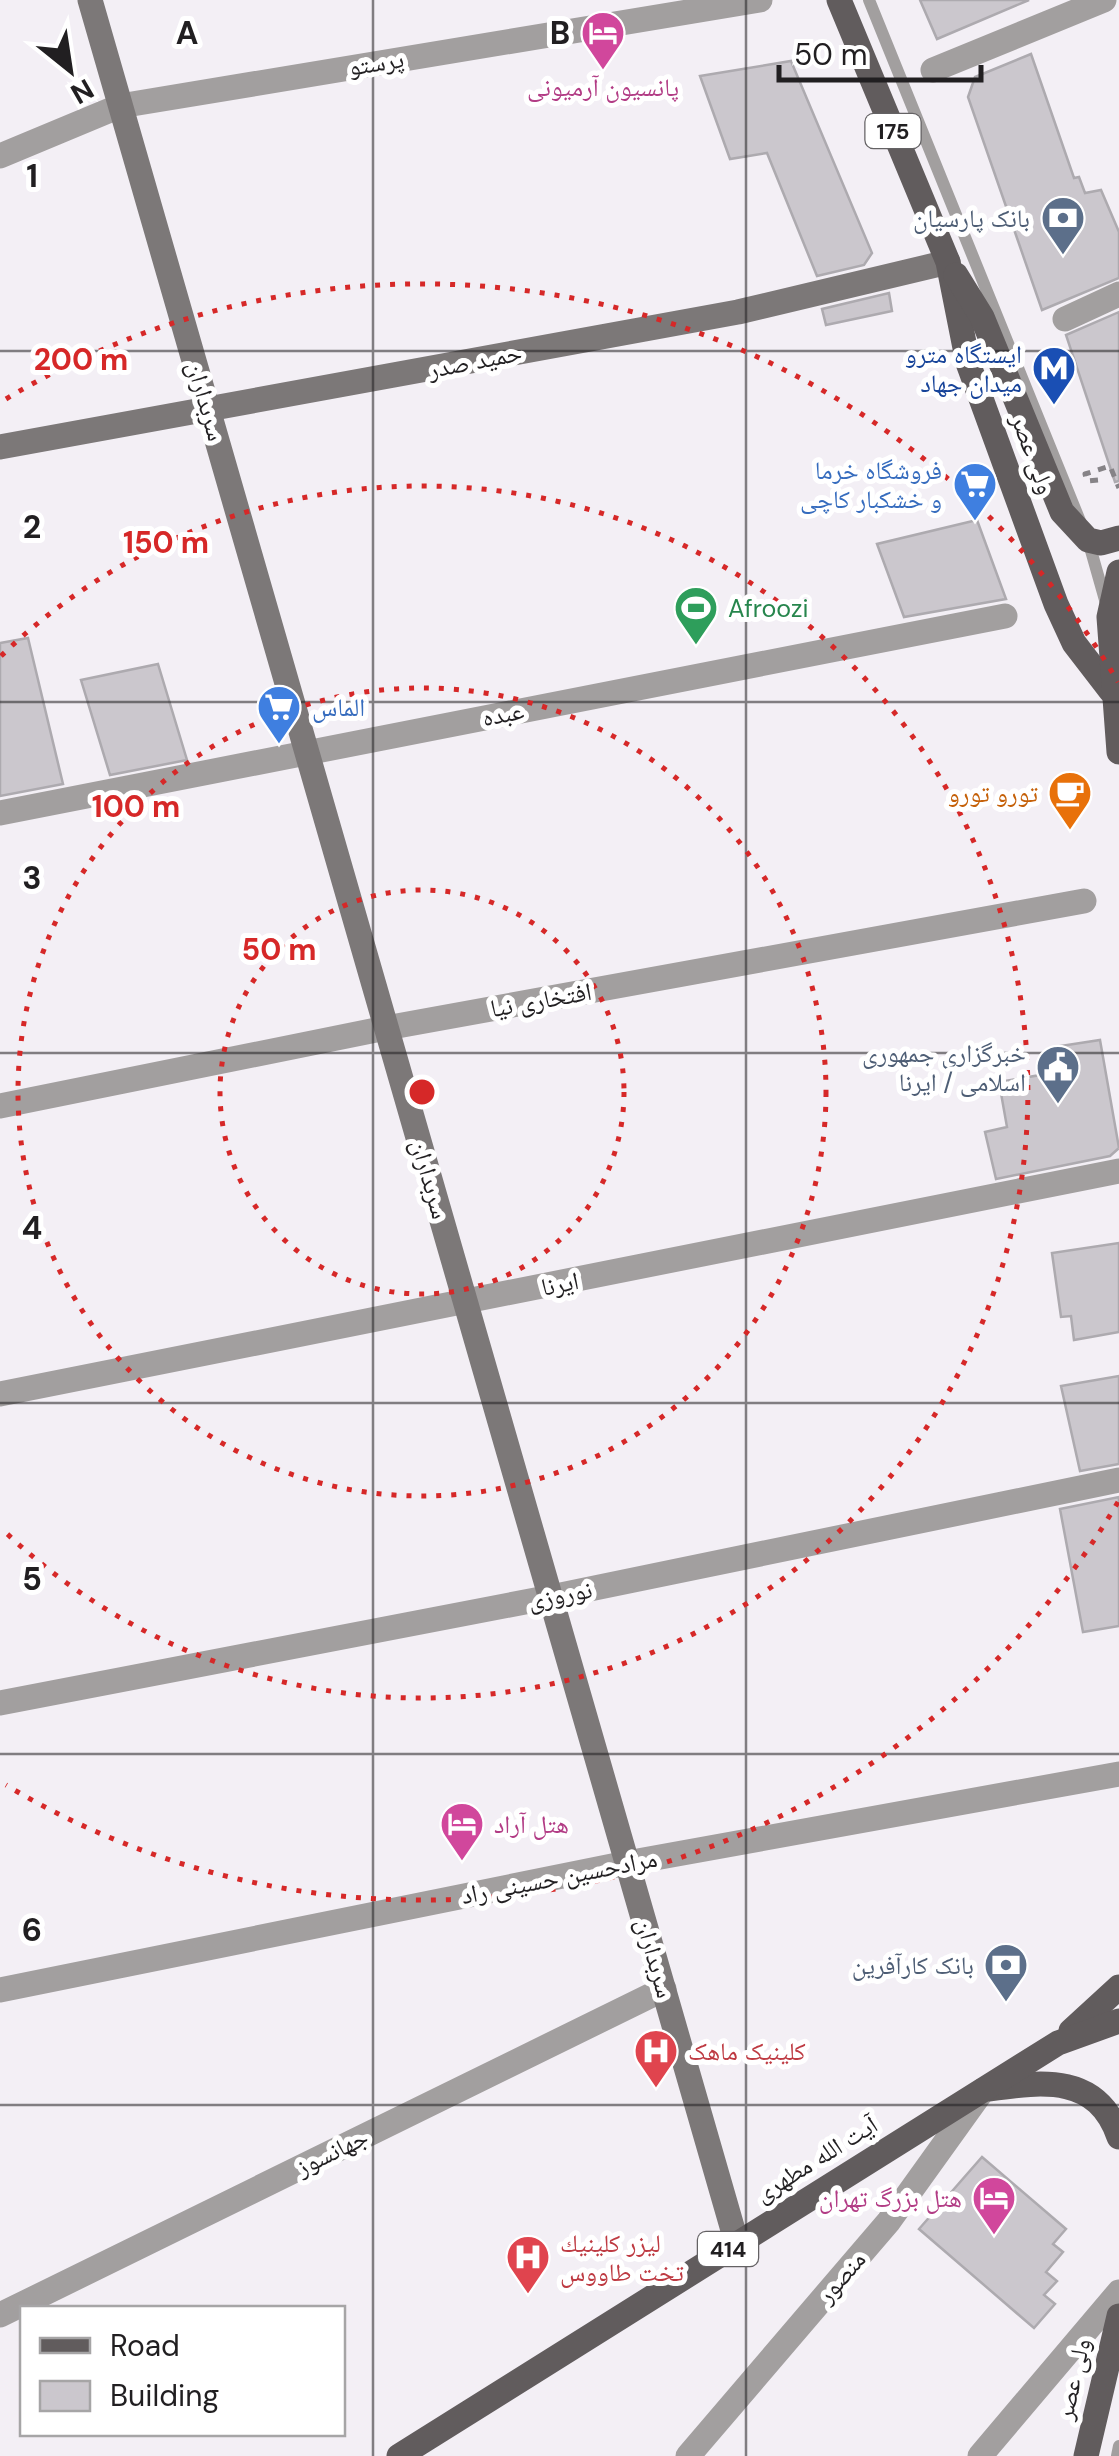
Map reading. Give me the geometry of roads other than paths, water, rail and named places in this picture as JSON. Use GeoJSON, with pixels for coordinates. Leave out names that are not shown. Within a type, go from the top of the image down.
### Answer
{"type":"FeatureCollection","features":[{"type":"Feature","properties":{"kind":"main road","name":"ولی عصر"},"geometry":{"type":"LineString","coordinates":[[839,0],[948,262],[968,363],[1056,604],[1074,643],[1111,691]]}},
{"type":"Feature","properties":{"kind":"main road"},"geometry":{"type":"LineString","coordinates":[[948,262],[982,317],[1052,495],[1088,540],[1101,543],[1119,538]]}},
{"type":"Feature","properties":{"kind":"main road"},"geometry":{"type":"LineString","coordinates":[[1119,572],[1109,617],[1111,691],[1119,752]]}},
{"type":"Feature","properties":{"kind":"main road"},"geometry":{"type":"LineString","coordinates":[[1058,2042],[1119,1987]]}},
{"type":"Feature","properties":{"kind":"main road","name":"آیت الله مطهری"},"geometry":{"type":"LineString","coordinates":[[399,2456],[1058,2042],[1091,2027],[1119,2022]]}},
{"type":"Feature","properties":{"kind":"main road"},"geometry":{"type":"LineString","coordinates":[[983,2090],[1068,2083],[1102,2105],[1119,2136]]}},
{"type":"Feature","properties":{"kind":"main road","name":"ولی عصر"},"geometry":{"type":"LineString","coordinates":[[1086,2456],[1119,2316]]}},
{"type":"Feature","properties":{"kind":"street","name":"سربداران"},"geometry":{"type":"LineString","coordinates":[[90,0],[737,2244]]}},
{"type":"Feature","properties":{"kind":"street","name":"پرستو"},"geometry":{"type":"LineString","coordinates":[[0,156],[120,106],[760,0]]}},
{"type":"Feature","properties":{"kind":"street"},"geometry":{"type":"LineString","coordinates":[[933,70],[1104,0]]}},
{"type":"Feature","properties":{"kind":"street","name":"حمید صدر"},"geometry":{"type":"LineString","coordinates":[[0,446],[738,312],[948,262]]}},
{"type":"Feature","properties":{"kind":"street"},"geometry":{"type":"LineString","coordinates":[[1064,318],[1119,294]]}},
{"type":"Feature","properties":{"kind":"street","name":"عبده"},"geometry":{"type":"LineString","coordinates":[[0,813],[1006,616]]}},
{"type":"Feature","properties":{"kind":"street","name":"افتخاری نیا"},"geometry":{"type":"LineString","coordinates":[[0,1106],[386,1028],[1084,900]]}},
{"type":"Feature","properties":{"kind":"street","name":"ايرنا"},"geometry":{"type":"LineString","coordinates":[[0,1394],[1119,1171]]}},
{"type":"Feature","properties":{"kind":"street","name":"نوروزی"},"geometry":{"type":"LineString","coordinates":[[0,1703],[551,1598],[1119,1480]]}},
{"type":"Feature","properties":{"kind":"street","name":"مرادحسین حسینی راد"},"geometry":{"type":"LineString","coordinates":[[0,1990],[627,1863],[1119,1774]]}},
{"type":"Feature","properties":{"kind":"street","name":"جهانسوز"},"geometry":{"type":"LineString","coordinates":[[0,2315],[664,1989]]}},
{"type":"Feature","properties":{"kind":"street","name":"منصور"},"geometry":{"type":"LineString","coordinates":[[688,2456],[890,2221],[983,2090]]}},
{"type":"Feature","properties":{"kind":"street"},"geometry":{"type":"LineString","coordinates":[[980,2456],[1119,2292]]}},
{"type":"Feature","properties":{"kind":"lane"},"geometry":{"type":"LineString","coordinates":[[869,0],[1088,540],[1119,652]]}},
{"type":"Feature","properties":{"kind":"lane"},"geometry":{"type":"LineString","coordinates":[[1117,2456],[1119,2446]]}},
{"type":"Feature","properties":{"kind":"place","name":"پانسیون آرمیونی"},"geometry":{"type":"Point","coordinates":[603,71]}},
{"type":"Feature","properties":{"kind":"place","name":"بانک پارسیان"},"geometry":{"type":"Point","coordinates":[1063,256]}},
{"type":"Feature","properties":{"kind":"place","name":"ایستگاه مترو میدان جهاد"},"geometry":{"type":"Point","coordinates":[1054,406]}},
{"type":"Feature","properties":{"kind":"place","name":"فروشگاه خرما و خشکبار کاچی"},"geometry":{"type":"Point","coordinates":[975,522]}},
{"type":"Feature","properties":{"kind":"place","name":"Afroozi"},"geometry":{"type":"Point","coordinates":[696,646]}},
{"type":"Feature","properties":{"kind":"place","name":"الماس"},"geometry":{"type":"Point","coordinates":[279,745]}},
{"type":"Feature","properties":{"kind":"place","name":"تورو تورو"},"geometry":{"type":"Point","coordinates":[1070,831]}},
{"type":"Feature","properties":{"kind":"place","name":"خبرگزاری جمهوری اسلامی / ایرنا"},"geometry":{"type":"Point","coordinates":[1058,1105]}},
{"type":"Feature","properties":{"kind":"place","name":"هتل آراد"},"geometry":{"type":"Point","coordinates":[462,1862]}},
{"type":"Feature","properties":{"kind":"place","name":"بانک کارآفرین"},"geometry":{"type":"Point","coordinates":[1006,2003]}},
{"type":"Feature","properties":{"kind":"place","name":"کلینیک ماهک"},"geometry":{"type":"Point","coordinates":[656,2089]}},
{"type":"Feature","properties":{"kind":"place","name":"هتل بزرگ تهران"},"geometry":{"type":"Point","coordinates":[994,2236]}},
{"type":"Feature","properties":{"kind":"place","name":"ليزر كلينيك تخت طاووس"},"geometry":{"type":"Point","coordinates":[528,2295]}}]}
